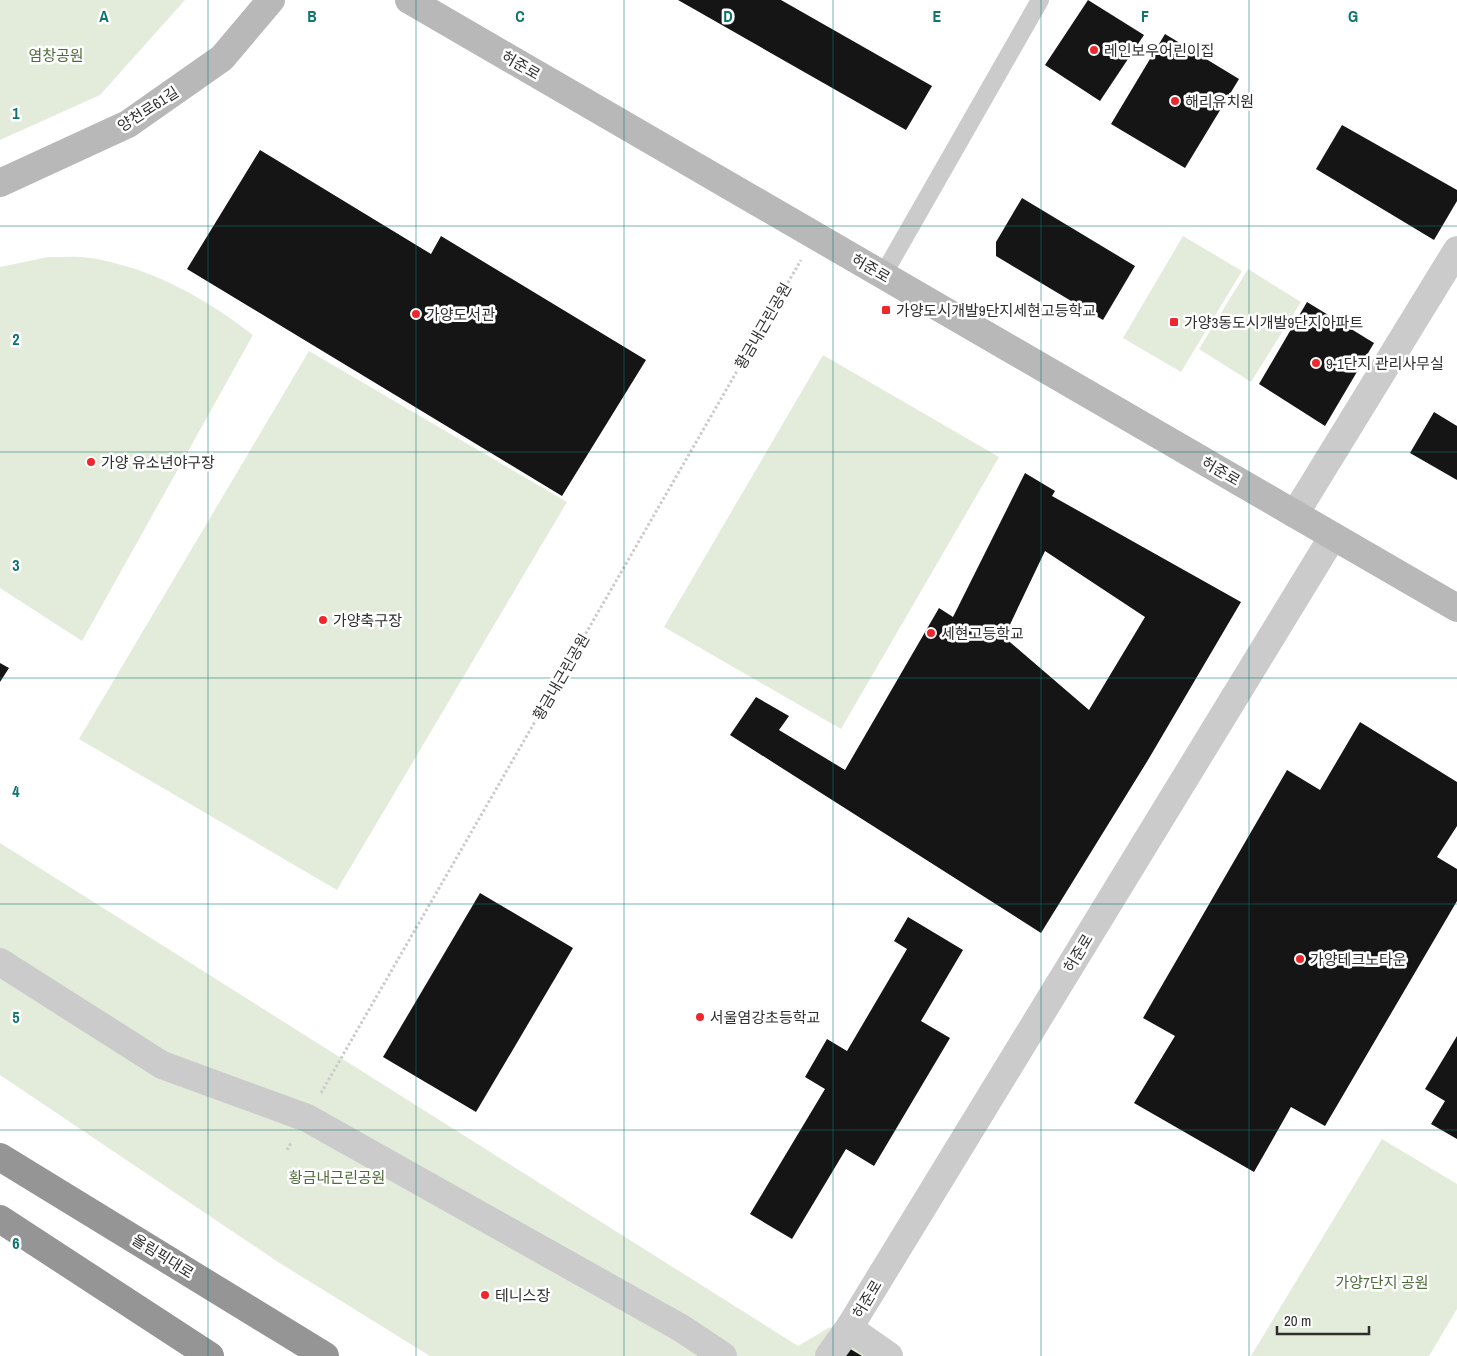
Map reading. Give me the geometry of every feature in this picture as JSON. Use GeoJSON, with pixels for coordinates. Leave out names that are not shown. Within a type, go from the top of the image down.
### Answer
{"type":"FeatureCollection","features":[{"type":"Feature","properties":{"kind":"highway","name":"올림픽대로"},"geometry":{"type":"LineString","coordinates":[[0,1156],[325,1356]]}},
{"type":"Feature","properties":{"kind":"highway"},"geometry":{"type":"LineString","coordinates":[[0,1218],[210,1356]]}},
{"type":"Feature","properties":{"kind":"street","name":"양천로61길"},"geometry":{"type":"LineString","coordinates":[[0,183],[128,124],[222,58],[271,0]]}},
{"type":"Feature","properties":{"kind":"street","name":"허준로"},"geometry":{"type":"LineString","coordinates":[[409,0],[1457,608]]}},
{"type":"Feature","properties":{"kind":"street"},"geometry":{"type":"LineString","coordinates":[[1295,514],[1457,250]]}},
{"type":"Feature","properties":{"kind":"street","name":"허준로"},"geometry":{"type":"LineString","coordinates":[[889,1356],[849,1328],[1333,536]]}},
{"type":"Feature","properties":{"kind":"street"},"geometry":{"type":"LineString","coordinates":[[0,962],[162,1065],[307,1118],[681,1328],[723,1356]]}},
{"type":"Feature","properties":{"kind":"street"},"geometry":{"type":"LineString","coordinates":[[681,1328],[683,1356]]}},
{"type":"Feature","properties":{"kind":"street"},"geometry":{"type":"LineString","coordinates":[[829,1356],[849,1328]]}},
{"type":"Feature","properties":{"kind":"lane"},"geometry":{"type":"LineString","coordinates":[[883,275],[1040,0]]}},
{"type":"Feature","properties":{"kind":"path","name":"황금내근린공원"},"geometry":{"type":"LineString","coordinates":[[307,1118],[815,235]]}},
{"type":"Feature","properties":{"kind":"green space","name":"염창공원"},"geometry":{"type":"Polygon","coordinates":[[[0,0],[185,0],[100,95],[0,140],[0,0]]]}},
{"type":"Feature","properties":{"kind":"green space"},"geometry":{"type":"Polygon","coordinates":[[[1183,236],[1242,271],[1181,372],[1123,338],[1183,236]]]}},
{"type":"Feature","properties":{"kind":"green space","name":"가양 유소년야구장"},"geometry":{"type":"Polygon","coordinates":[[[48,257],[91,258],[135,269],[177,286],[197,297],[253,335],[82,641],[0,588],[0,267],[48,257]]]}},
{"type":"Feature","properties":{"kind":"green space"},"geometry":{"type":"Polygon","coordinates":[[[1248,269],[1301,302],[1251,382],[1199,349],[1248,269]]]}},
{"type":"Feature","properties":{"kind":"green space","name":"가양축구장"},"geometry":{"type":"Polygon","coordinates":[[[309,351],[567,502],[337,890],[79,739],[309,351]]]}},
{"type":"Feature","properties":{"kind":"green space"},"geometry":{"type":"Polygon","coordinates":[[[823,355],[999,457],[841,729],[664,627],[823,355]]]}},
{"type":"Feature","properties":{"kind":"green space","name":"황금내근린공원"},"geometry":{"type":"Polygon","coordinates":[[[0,843],[798,1346],[830,1327],[874,1356],[430,1356],[278,1262],[0,1075],[0,843]]]}},
{"type":"Feature","properties":{"kind":"green space","name":"가양7단지 공원"},"geometry":{"type":"Polygon","coordinates":[[[1382,1139],[1457,1184],[1457,1309],[1429,1356],[1251,1356],[1382,1139]]]}},
{"type":"Feature","properties":{"kind":"building"},"geometry":{"type":"Polygon","coordinates":[[[678,0],[781,0],[932,86],[906,130],[678,0]]]}},
{"type":"Feature","properties":{"kind":"building","name":"레인보우어린이집"},"geometry":{"type":"Polygon","coordinates":[[[1088,0],[1144,35],[1100,101],[1045,65],[1088,0]]]}},
{"type":"Feature","properties":{"kind":"building","name":"해리유치원"},"geometry":{"type":"Polygon","coordinates":[[[1165,34],[1239,79],[1185,168],[1111,124],[1165,34]]]}},
{"type":"Feature","properties":{"kind":"building"},"geometry":{"type":"Polygon","coordinates":[[[1342,125],[1457,190],[1457,201],[1434,240],[1316,169],[1342,125]]]}},
{"type":"Feature","properties":{"kind":"building","name":"가양도서관"},"geometry":{"type":"Polygon","coordinates":[[[260,150],[431,254],[441,236],[646,360],[562,496],[187,269],[260,150]]]}},
{"type":"Feature","properties":{"kind":"building"},"geometry":{"type":"Polygon","coordinates":[[[1022,198],[1135,266],[1103,320],[996,256],[996,242],[1022,198]]]}},
{"type":"Feature","properties":{"kind":"building","name":"9-1단지 관리사무실"},"geometry":{"type":"Polygon","coordinates":[[[1307,302],[1374,343],[1325,426],[1259,384],[1307,302]]]}},
{"type":"Feature","properties":{"kind":"building"},"geometry":{"type":"Polygon","coordinates":[[[1434,412],[1457,426],[1457,480],[1410,453],[1434,412]]]}},
{"type":"Feature","properties":{"kind":"building"},"geometry":{"type":"Polygon","coordinates":[[[1025,473],[1055,491],[1052,496],[1241,602],[1148,760],[1041,933],[730,735],[756,697],[789,716],[779,730],[845,770],[939,608],[953,617],[1025,473]],[[1045,551],[1004,637],[1089,710],[1145,617],[1045,551]]]}},
{"type":"Feature","properties":{"kind":"building"},"geometry":{"type":"Polygon","coordinates":[[[0,663],[9,668],[0,682],[0,663]]]}},
{"type":"Feature","properties":{"kind":"building","name":"가양테크노타운"},"geometry":{"type":"Polygon","coordinates":[[[1360,722],[1457,782],[1457,826],[1437,857],[1457,869],[1457,901],[1325,1126],[1291,1107],[1254,1172],[1134,1103],[1175,1036],[1143,1018],[1287,770],[1320,790],[1360,722]]]}},
{"type":"Feature","properties":{"kind":"building"},"geometry":{"type":"Polygon","coordinates":[[[480,893],[573,948],[476,1112],[383,1057],[480,893]]]}},
{"type":"Feature","properties":{"kind":"building"},"geometry":{"type":"Polygon","coordinates":[[[908,917],[963,950],[921,1021],[950,1038],[874,1166],[846,1149],[792,1239],[750,1214],[825,1089],[805,1077],[827,1039],[847,1051],[907,949],[894,941],[908,917]]]}},
{"type":"Feature","properties":{"kind":"building"},"geometry":{"type":"Polygon","coordinates":[[[1457,1036],[1457,1139],[1431,1124],[1445,1101],[1425,1089],[1457,1036]]]}},
{"type":"Feature","properties":{"kind":"building"},"geometry":{"type":"Polygon","coordinates":[[[847,1347],[862,1356],[841,1356],[847,1347]]]}},
{"type":"Feature","properties":{"kind":"place","name":"레인보우어린이집"},"geometry":{"type":"Point","coordinates":[1094,50]}},
{"type":"Feature","properties":{"kind":"place","name":"해리유치원"},"geometry":{"type":"Point","coordinates":[1175,101]}},
{"type":"Feature","properties":{"kind":"place","name":"가양도시개발9단지세현고등학교"},"geometry":{"type":"Point","coordinates":[886,310]}},
{"type":"Feature","properties":{"kind":"place","name":"가양도서관"},"geometry":{"type":"Point","coordinates":[416,314]}},
{"type":"Feature","properties":{"kind":"place","name":"가양3동도시개발9단지아파트"},"geometry":{"type":"Point","coordinates":[1174,322]}},
{"type":"Feature","properties":{"kind":"place","name":"9-1단지 관리사무실"},"geometry":{"type":"Point","coordinates":[1316,363]}},
{"type":"Feature","properties":{"kind":"place","name":"가양 유소년야구장"},"geometry":{"type":"Point","coordinates":[91,462]}},
{"type":"Feature","properties":{"kind":"place","name":"가양축구장"},"geometry":{"type":"Point","coordinates":[323,620]}},
{"type":"Feature","properties":{"kind":"place","name":"세현고등학교"},"geometry":{"type":"Point","coordinates":[931,633]}},
{"type":"Feature","properties":{"kind":"place","name":"가양테크노타운"},"geometry":{"type":"Point","coordinates":[1300,959]}},
{"type":"Feature","properties":{"kind":"place","name":"서울염강초등학교"},"geometry":{"type":"Point","coordinates":[700,1017]}},
{"type":"Feature","properties":{"kind":"place","name":"테니스장"},"geometry":{"type":"Point","coordinates":[485,1295]}}]}
